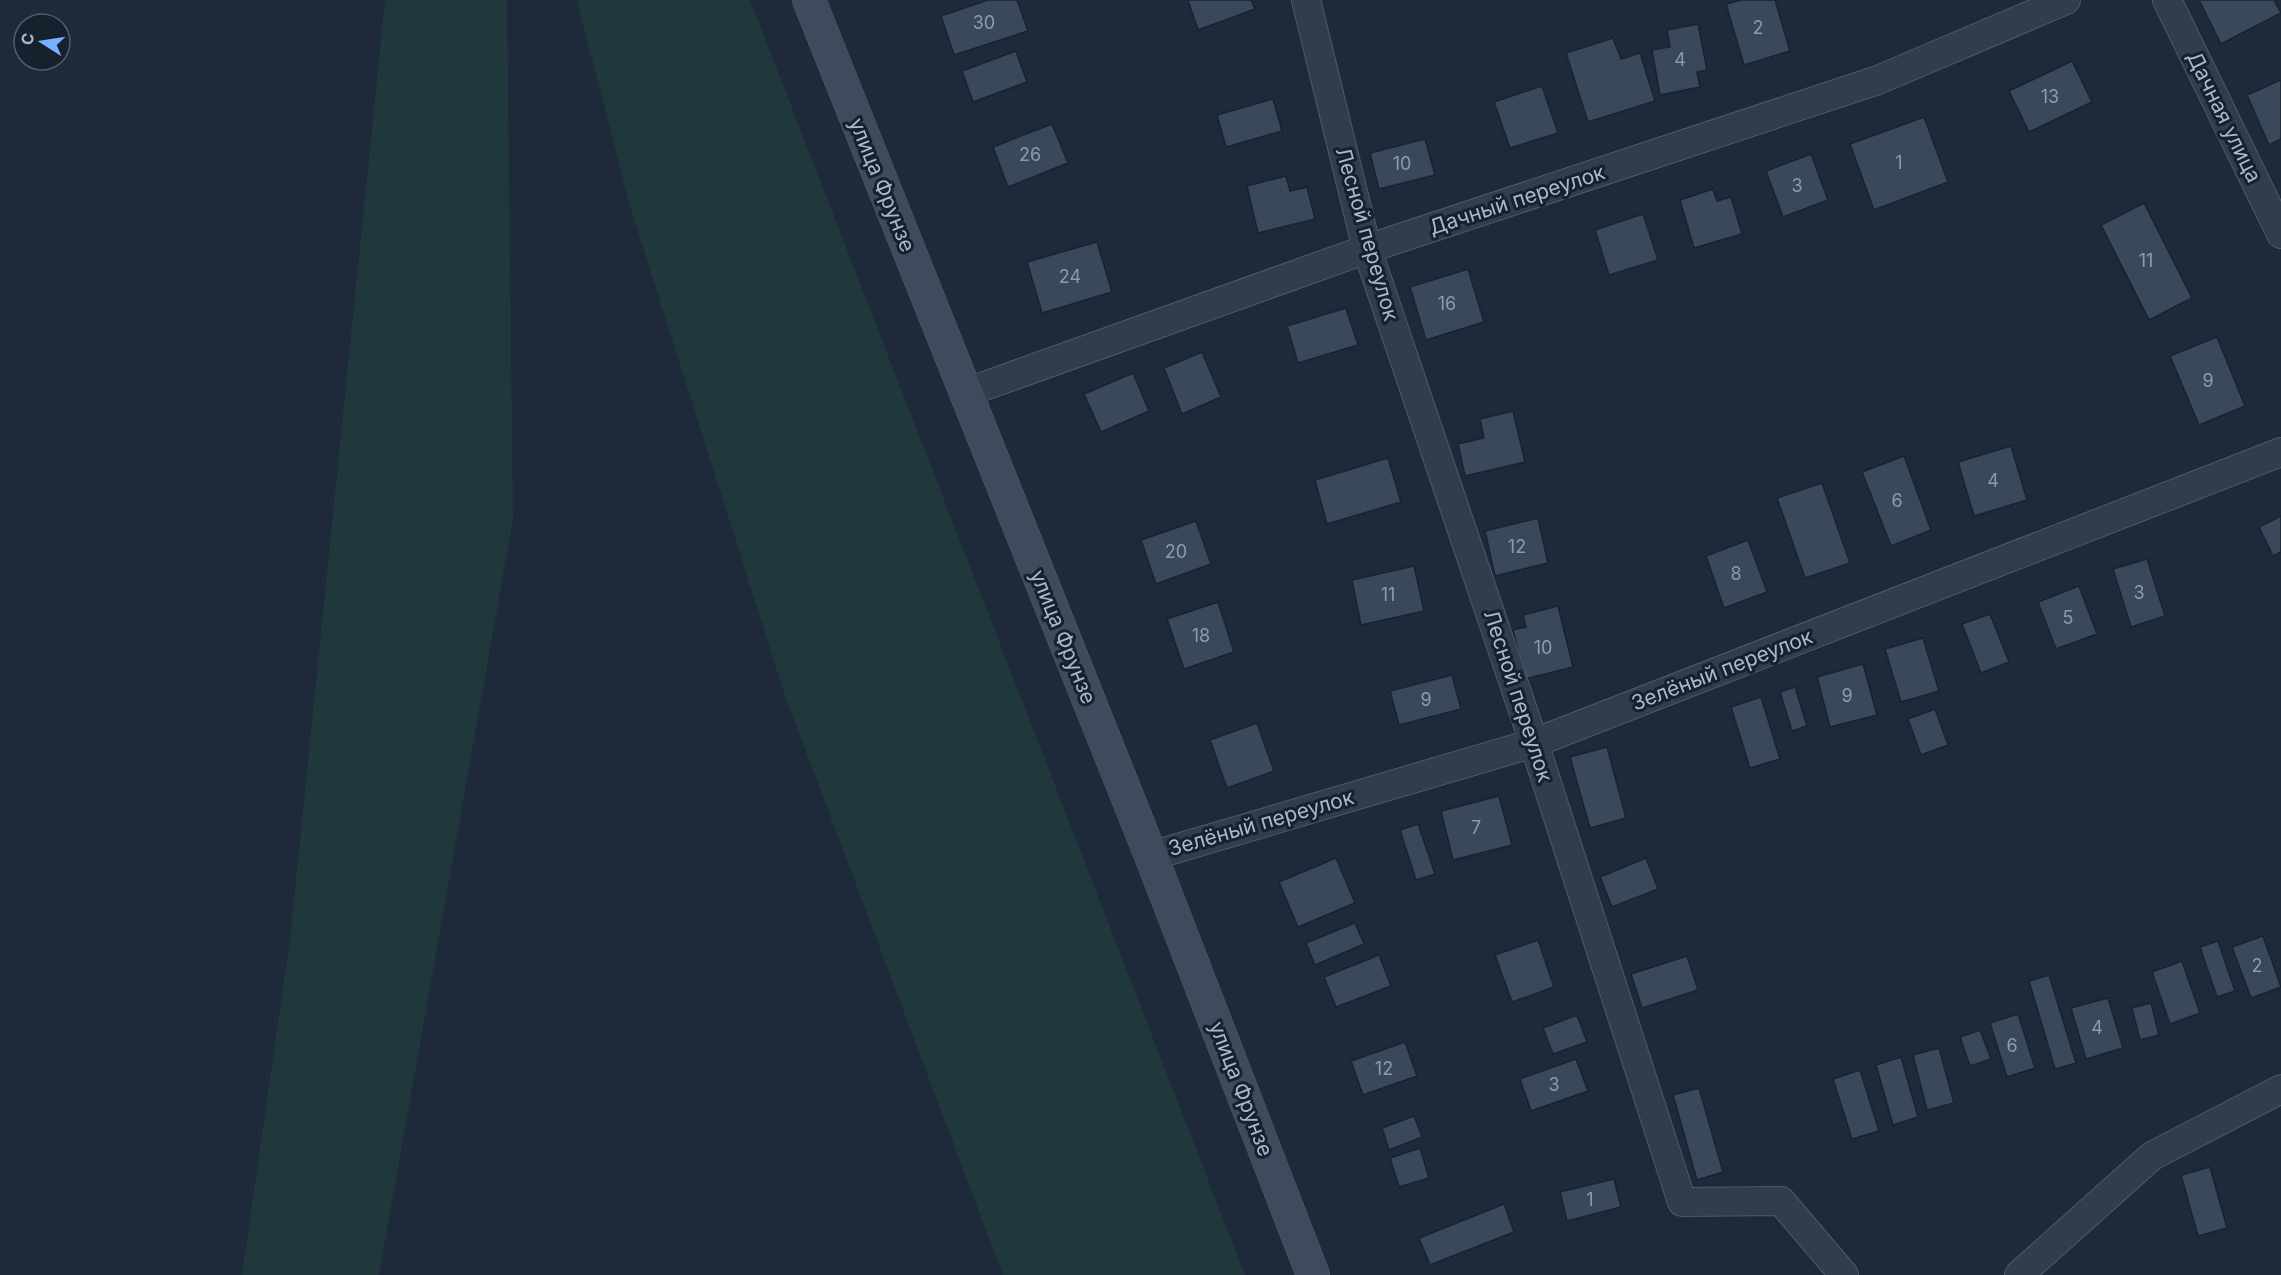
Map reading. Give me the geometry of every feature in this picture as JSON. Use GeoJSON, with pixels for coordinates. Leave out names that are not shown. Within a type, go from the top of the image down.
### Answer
{"type":"FeatureCollection","features":[{"type":"Feature","properties":{"kind":"street","name":"улица Фрунзе"},"geometry":{"type":"LineString","coordinates":[[809,0],[1151,856],[1313,1275]]}},
{"type":"Feature","properties":{"kind":"street","name":"Лесной переулок"},"geometry":{"type":"LineString","coordinates":[[1306,0],[1367,249],[1534,743],[1682,1203],[1781,1201],[1844,1275]]}},
{"type":"Feature","properties":{"kind":"street","name":"Дачный переулок"},"geometry":{"type":"LineString","coordinates":[[965,393],[1367,249],[1878,80],[2066,0]]}},
{"type":"Feature","properties":{"kind":"street","name":"Дачная улица"},"geometry":{"type":"LineString","coordinates":[[2167,0],[2281,234]]}},
{"type":"Feature","properties":{"kind":"street","name":"Зелёный переулок"},"geometry":{"type":"LineString","coordinates":[[1151,856],[1534,743],[2281,452]]}},
{"type":"Feature","properties":{"kind":"street"},"geometry":{"type":"LineString","coordinates":[[2019,1275],[2152,1156],[2281,1089]]}},
{"type":"Feature","properties":{"kind":"green space"},"geometry":{"type":"Polygon","coordinates":[[[385,0],[507,0],[513,519],[379,1275],[242,1275],[290,939],[385,0]]]}},
{"type":"Feature","properties":{"kind":"green space"},"geometry":{"type":"Polygon","coordinates":[[[577,0],[750,0],[1245,1275],[1003,1275],[785,696],[629,203],[577,0]]]}},
{"type":"Feature","properties":{"kind":"building"},"geometry":{"type":"Polygon","coordinates":[[[988,0],[1017,0],[1028,31],[954,55],[941,16],[988,0]]]}},
{"type":"Feature","properties":{"kind":"building"},"geometry":{"type":"Polygon","coordinates":[[[1188,0],[1251,0],[1255,9],[1198,30],[1188,0]]]}},
{"type":"Feature","properties":{"kind":"building"},"geometry":{"type":"Polygon","coordinates":[[[1741,0],[1775,0],[1790,51],[1744,65],[1726,4],[1741,0]]]}},
{"type":"Feature","properties":{"kind":"building"},"geometry":{"type":"Polygon","coordinates":[[[2199,0],[2274,0],[2281,13],[2221,44],[2199,0]]]}},
{"type":"Feature","properties":{"kind":"building"},"geometry":{"type":"Polygon","coordinates":[[[1698,24],[1707,70],[1697,72],[1700,87],[1660,95],[1652,50],[1670,47],[1667,30],[1698,24]]]}},
{"type":"Feature","properties":{"kind":"building"},"geometry":{"type":"Polygon","coordinates":[[[1613,38],[1621,59],[1640,53],[1655,101],[1588,122],[1566,53],[1613,38]]]}},
{"type":"Feature","properties":{"kind":"building"},"geometry":{"type":"Polygon","coordinates":[[[1016,51],[1027,82],[973,102],[962,71],[1016,51]]]}},
{"type":"Feature","properties":{"kind":"building"},"geometry":{"type":"Polygon","coordinates":[[[2072,61],[2092,102],[2029,132],[2009,91],[2072,61]]]}},
{"type":"Feature","properties":{"kind":"building"},"geometry":{"type":"Polygon","coordinates":[[[2281,80],[2281,139],[2269,145],[2247,95],[2281,80]]]}},
{"type":"Feature","properties":{"kind":"building"},"geometry":{"type":"Polygon","coordinates":[[[1542,86],[1558,133],[1510,148],[1494,102],[1542,86]]]}},
{"type":"Feature","properties":{"kind":"building"},"geometry":{"type":"Polygon","coordinates":[[[1273,99],[1282,131],[1226,147],[1217,115],[1273,99]]]}},
{"type":"Feature","properties":{"kind":"building"},"geometry":{"type":"Polygon","coordinates":[[[1924,117],[1948,182],[1874,210],[1850,144],[1924,117]]]}},
{"type":"Feature","properties":{"kind":"building"},"geometry":{"type":"Polygon","coordinates":[[[1052,124],[1068,163],[1008,187],[993,147],[1052,124]]]}},
{"type":"Feature","properties":{"kind":"building"},"geometry":{"type":"Polygon","coordinates":[[[1425,139],[1435,175],[1379,189],[1370,153],[1425,139]]]}},
{"type":"Feature","properties":{"kind":"building"},"geometry":{"type":"Polygon","coordinates":[[[1811,154],[1828,200],[1783,217],[1766,171],[1811,154]]]}},
{"type":"Feature","properties":{"kind":"building"},"geometry":{"type":"Polygon","coordinates":[[[1286,176],[1290,191],[1307,187],[1315,219],[1258,233],[1247,186],[1286,176]]]}},
{"type":"Feature","properties":{"kind":"building"},"geometry":{"type":"Polygon","coordinates":[[[1713,189],[1717,201],[1731,197],[1742,234],[1694,248],[1680,200],[1713,189]]]}},
{"type":"Feature","properties":{"kind":"building"},"geometry":{"type":"Polygon","coordinates":[[[2144,203],[2192,298],[2149,320],[2101,225],[2144,203]]]}},
{"type":"Feature","properties":{"kind":"building"},"geometry":{"type":"Polygon","coordinates":[[[1643,214],[1658,260],[1609,275],[1595,230],[1643,214]]]}},
{"type":"Feature","properties":{"kind":"building"},"geometry":{"type":"Polygon","coordinates":[[[1097,242],[1112,292],[1042,313],[1027,262],[1097,242]]]}},
{"type":"Feature","properties":{"kind":"building"},"geometry":{"type":"Polygon","coordinates":[[[1468,269],[1484,322],[1426,340],[1410,287],[1468,269]]]}},
{"type":"Feature","properties":{"kind":"building"},"geometry":{"type":"Polygon","coordinates":[[[1346,308],[1358,345],[1298,363],[1287,326],[1346,308]]]}},
{"type":"Feature","properties":{"kind":"building"},"geometry":{"type":"Polygon","coordinates":[[[2217,337],[2245,406],[2199,425],[2170,356],[2217,337]]]}},
{"type":"Feature","properties":{"kind":"building"},"geometry":{"type":"Polygon","coordinates":[[[1202,352],[1221,397],[1182,414],[1164,368],[1202,352]]]}},
{"type":"Feature","properties":{"kind":"building"},"geometry":{"type":"Polygon","coordinates":[[[1133,373],[1149,411],[1101,432],[1084,394],[1133,373]]]}},
{"type":"Feature","properties":{"kind":"building"},"geometry":{"type":"Polygon","coordinates":[[[1513,411],[1525,462],[1465,476],[1458,444],[1484,438],[1480,419],[1513,411]]]}},
{"type":"Feature","properties":{"kind":"building"},"geometry":{"type":"Polygon","coordinates":[[[2011,446],[2027,500],[1974,516],[1958,462],[2011,446]]]}},
{"type":"Feature","properties":{"kind":"building"},"geometry":{"type":"Polygon","coordinates":[[[1904,456],[1931,530],[1891,546],[1862,472],[1904,456]]]}},
{"type":"Feature","properties":{"kind":"building"},"geometry":{"type":"Polygon","coordinates":[[[1388,458],[1401,502],[1327,524],[1315,480],[1388,458]]]}},
{"type":"Feature","properties":{"kind":"building"},"geometry":{"type":"Polygon","coordinates":[[[1822,483],[1850,563],[1805,578],[1777,498],[1822,483]]]}},
{"type":"Feature","properties":{"kind":"building"},"geometry":{"type":"Polygon","coordinates":[[[2281,516],[2281,552],[2273,556],[2259,527],[2281,516]]]}},
{"type":"Feature","properties":{"kind":"building"},"geometry":{"type":"Polygon","coordinates":[[[1538,518],[1548,563],[1495,576],[1485,531],[1538,518]]]}},
{"type":"Feature","properties":{"kind":"building"},"geometry":{"type":"Polygon","coordinates":[[[1196,521],[1211,564],[1156,584],[1141,540],[1196,521]]]}},
{"type":"Feature","properties":{"kind":"building"},"geometry":{"type":"Polygon","coordinates":[[[1748,540],[1767,592],[1724,608],[1706,556],[1748,540]]]}},
{"type":"Feature","properties":{"kind":"building"},"geometry":{"type":"Polygon","coordinates":[[[2147,559],[2165,616],[2131,627],[2113,569],[2147,559]]]}},
{"type":"Feature","properties":{"kind":"building"},"geometry":{"type":"Polygon","coordinates":[[[1414,566],[1424,611],[1361,625],[1352,580],[1414,566]]]}},
{"type":"Feature","properties":{"kind":"building"},"geometry":{"type":"Polygon","coordinates":[[[2079,586],[2097,634],[2056,649],[2038,602],[2079,586]]]}},
{"type":"Feature","properties":{"kind":"building"},"geometry":{"type":"Polygon","coordinates":[[[1218,602],[1234,652],[1184,669],[1167,619],[1218,602]]]}},
{"type":"Feature","properties":{"kind":"building"},"geometry":{"type":"Polygon","coordinates":[[[1558,606],[1573,667],[1525,679],[1513,630],[1526,627],[1523,615],[1558,606]]]}},
{"type":"Feature","properties":{"kind":"building"},"geometry":{"type":"Polygon","coordinates":[[[1990,614],[2009,662],[1981,673],[1962,624],[1990,614]]]}},
{"type":"Feature","properties":{"kind":"building"},"geometry":{"type":"Polygon","coordinates":[[[1923,638],[1939,691],[1901,702],[1885,649],[1923,638]]]}},
{"type":"Feature","properties":{"kind":"building"},"geometry":{"type":"Polygon","coordinates":[[[1863,664],[1877,715],[1830,727],[1817,677],[1863,664]]]}},
{"type":"Feature","properties":{"kind":"building"},"geometry":{"type":"Polygon","coordinates":[[[1452,675],[1461,709],[1399,725],[1390,691],[1452,675]]]}},
{"type":"Feature","properties":{"kind":"building"},"geometry":{"type":"Polygon","coordinates":[[[1795,687],[1807,726],[1792,731],[1780,692],[1795,687]]]}},
{"type":"Feature","properties":{"kind":"building"},"geometry":{"type":"Polygon","coordinates":[[[1761,697],[1780,759],[1750,768],[1731,707],[1761,697]]]}},
{"type":"Feature","properties":{"kind":"building"},"geometry":{"type":"Polygon","coordinates":[[[1935,709],[1948,745],[1921,755],[1908,719],[1935,709]]]}},
{"type":"Feature","properties":{"kind":"building"},"geometry":{"type":"Polygon","coordinates":[[[1257,723],[1274,771],[1227,788],[1210,740],[1257,723]]]}},
{"type":"Feature","properties":{"kind":"building"},"geometry":{"type":"Polygon","coordinates":[[[1607,747],[1626,818],[1590,828],[1570,757],[1607,747]]]}},
{"type":"Feature","properties":{"kind":"building"},"geometry":{"type":"Polygon","coordinates":[[[1499,796],[1512,845],[1453,860],[1441,811],[1499,796]]]}},
{"type":"Feature","properties":{"kind":"building"},"geometry":{"type":"Polygon","coordinates":[[[1418,824],[1435,874],[1416,880],[1400,830],[1418,824]]]}},
{"type":"Feature","properties":{"kind":"building"},"geometry":{"type":"Polygon","coordinates":[[[1336,858],[1355,903],[1298,927],[1279,882],[1336,858]]]}},
{"type":"Feature","properties":{"kind":"building"},"geometry":{"type":"Polygon","coordinates":[[[1646,858],[1658,889],[1612,907],[1600,877],[1646,858]]]}},
{"type":"Feature","properties":{"kind":"building"},"geometry":{"type":"Polygon","coordinates":[[[1355,923],[1364,944],[1315,965],[1306,943],[1355,923]]]}},
{"type":"Feature","properties":{"kind":"building"},"geometry":{"type":"Polygon","coordinates":[[[2263,936],[2281,987],[2251,998],[2232,947],[2263,936]]]}},
{"type":"Feature","properties":{"kind":"building"},"geometry":{"type":"Polygon","coordinates":[[[1538,940],[1554,987],[1512,1002],[1495,955],[1538,940]]]}},
{"type":"Feature","properties":{"kind":"building"},"geometry":{"type":"Polygon","coordinates":[[[2218,941],[2235,991],[2217,997],[2200,947],[2218,941]]]}},
{"type":"Feature","properties":{"kind":"building"},"geometry":{"type":"Polygon","coordinates":[[[1379,955],[1391,986],[1336,1007],[1324,977],[1379,955]]]}},
{"type":"Feature","properties":{"kind":"building"},"geometry":{"type":"Polygon","coordinates":[[[1687,956],[1698,990],[1642,1008],[1631,974],[1687,956]]]}},
{"type":"Feature","properties":{"kind":"building"},"geometry":{"type":"Polygon","coordinates":[[[2182,961],[2200,1013],[2170,1024],[2152,972],[2182,961]]]}},
{"type":"Feature","properties":{"kind":"building"},"geometry":{"type":"Polygon","coordinates":[[[2049,975],[2076,1063],[2055,1069],[2029,981],[2049,975]]]}},
{"type":"Feature","properties":{"kind":"building"},"geometry":{"type":"Polygon","coordinates":[[[2108,998],[2123,1048],[2086,1059],[2071,1008],[2108,998]]]}},
{"type":"Feature","properties":{"kind":"building"},"geometry":{"type":"Polygon","coordinates":[[[2151,1003],[2159,1035],[2140,1040],[2132,1008],[2151,1003]]]}},
{"type":"Feature","properties":{"kind":"building"},"geometry":{"type":"Polygon","coordinates":[[[2018,1014],[2035,1068],[2007,1077],[1990,1023],[2018,1014]]]}},
{"type":"Feature","properties":{"kind":"building"},"geometry":{"type":"Polygon","coordinates":[[[1577,1015],[1587,1042],[1553,1054],[1543,1028],[1577,1015]]]}},
{"type":"Feature","properties":{"kind":"building"},"geometry":{"type":"Polygon","coordinates":[[[1980,1030],[1991,1059],[1970,1066],[1960,1037],[1980,1030]]]}},
{"type":"Feature","properties":{"kind":"building"},"geometry":{"type":"Polygon","coordinates":[[[1405,1042],[1417,1076],[1363,1095],[1351,1061],[1405,1042]]]}},
{"type":"Feature","properties":{"kind":"building"},"geometry":{"type":"Polygon","coordinates":[[[1939,1048],[1954,1103],[1927,1110],[1913,1055],[1939,1048]]]}},
{"type":"Feature","properties":{"kind":"building"},"geometry":{"type":"Polygon","coordinates":[[[1901,1057],[1918,1117],[1893,1125],[1876,1065],[1901,1057]]]}},
{"type":"Feature","properties":{"kind":"building"},"geometry":{"type":"Polygon","coordinates":[[[1576,1059],[1588,1091],[1531,1111],[1520,1079],[1576,1059]]]}},
{"type":"Feature","properties":{"kind":"building"},"geometry":{"type":"Polygon","coordinates":[[[1860,1070],[1879,1131],[1852,1139],[1833,1079],[1860,1070]]]}},
{"type":"Feature","properties":{"kind":"building"},"geometry":{"type":"Polygon","coordinates":[[[1699,1088],[1723,1172],[1697,1180],[1673,1095],[1699,1088]]]}},
{"type":"Feature","properties":{"kind":"building"},"geometry":{"type":"Polygon","coordinates":[[[1414,1116],[1422,1137],[1389,1150],[1382,1128],[1414,1116]]]}},
{"type":"Feature","properties":{"kind":"building"},"geometry":{"type":"Polygon","coordinates":[[[1420,1148],[1429,1178],[1399,1187],[1390,1158],[1420,1148]]]}},
{"type":"Feature","properties":{"kind":"building"},"geometry":{"type":"Polygon","coordinates":[[[2210,1167],[2227,1228],[2198,1236],[2181,1175],[2210,1167]]]}},
{"type":"Feature","properties":{"kind":"building"},"geometry":{"type":"Polygon","coordinates":[[[1614,1179],[1621,1207],[1567,1221],[1560,1192],[1614,1179]]]}},
{"type":"Feature","properties":{"kind":"building"},"geometry":{"type":"Polygon","coordinates":[[[1504,1204],[1514,1232],[1430,1265],[1419,1238],[1504,1204]]]}}]}
